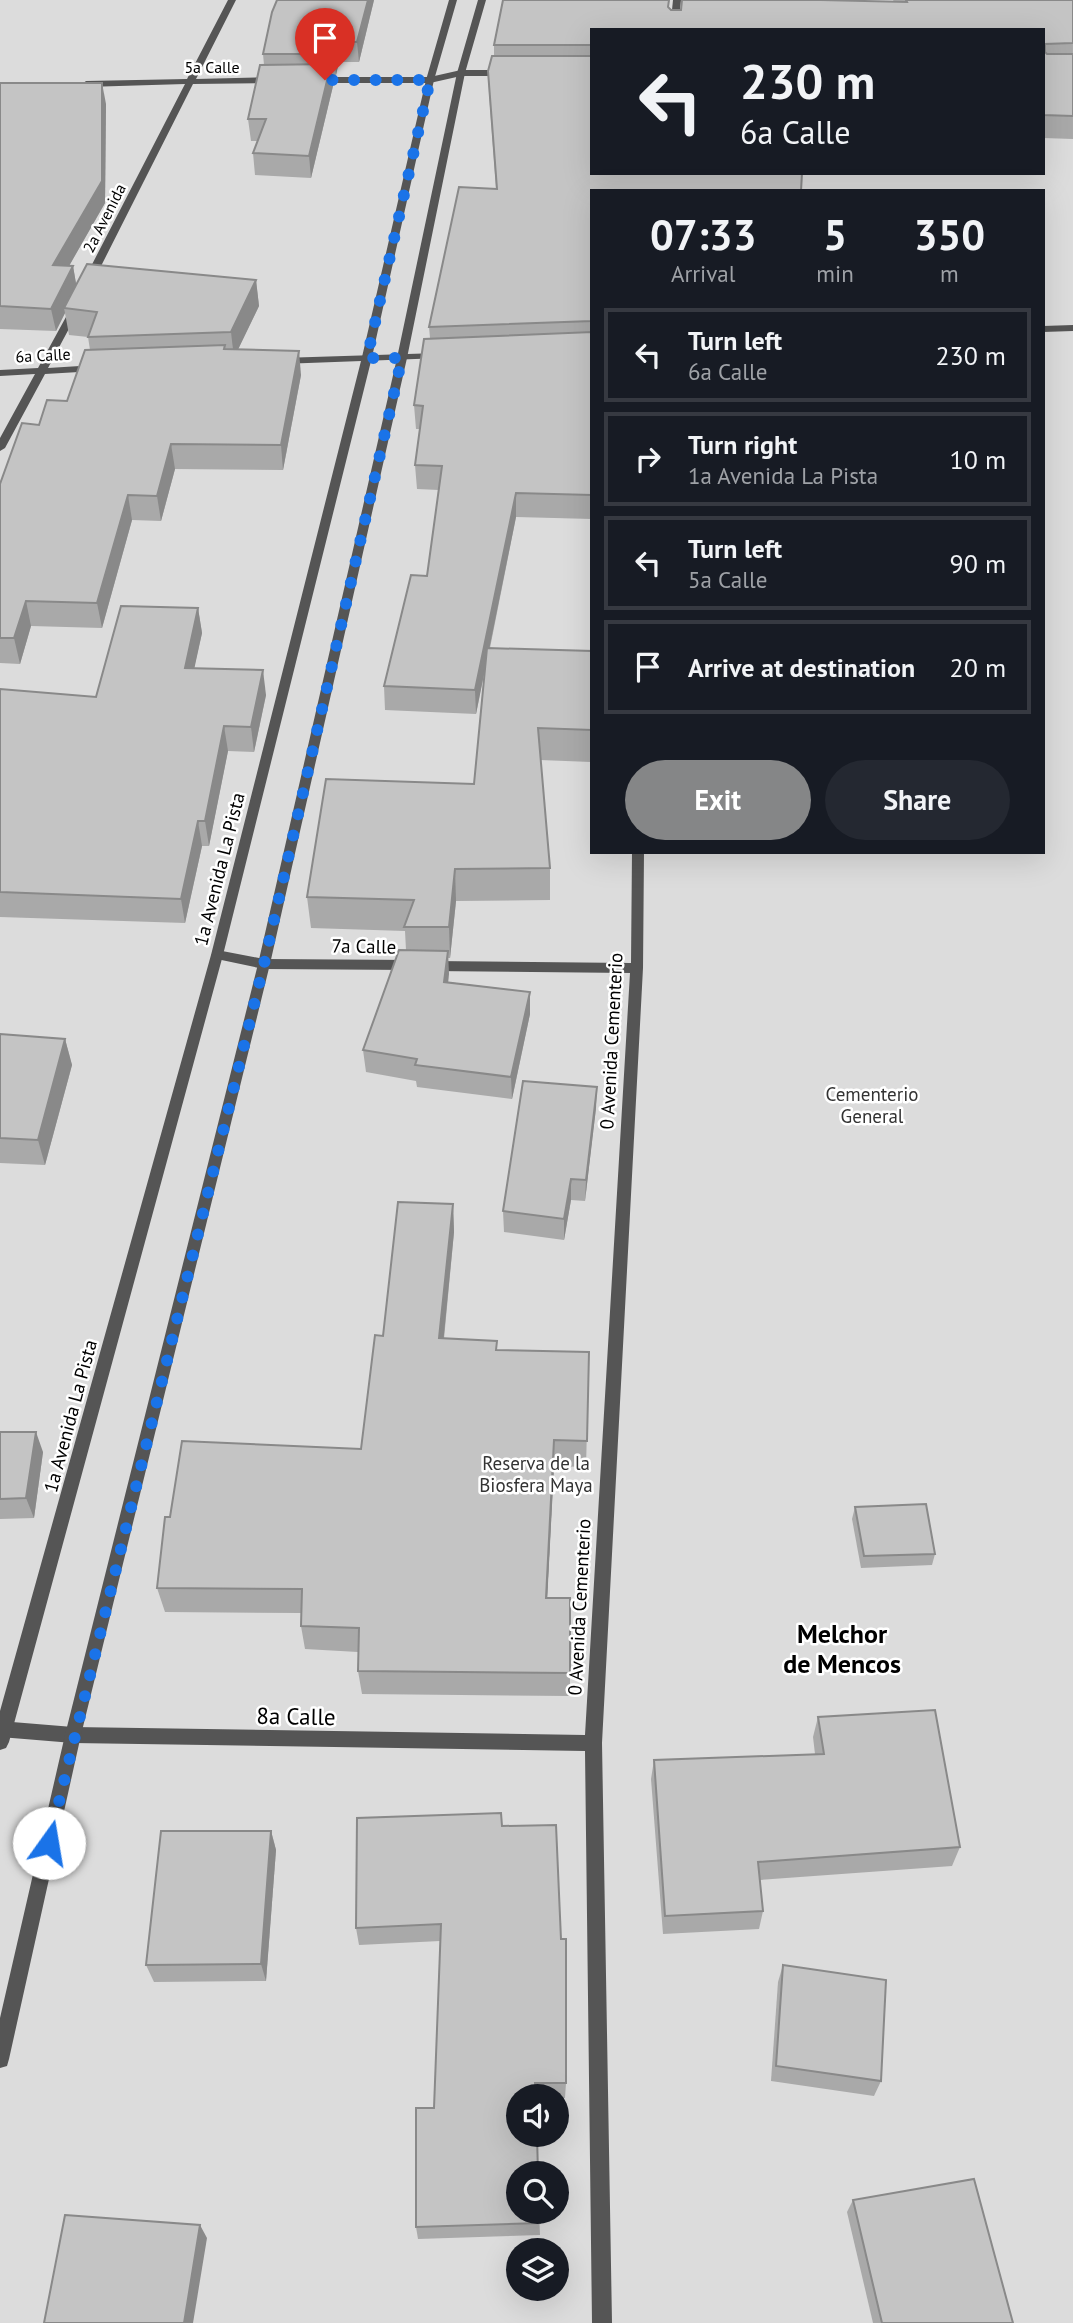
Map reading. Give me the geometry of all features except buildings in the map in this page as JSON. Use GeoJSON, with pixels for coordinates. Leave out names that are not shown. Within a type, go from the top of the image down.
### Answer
{"type":"FeatureCollection","features":[{"type":"Feature","properties":{"kind":"street","name":"2a Avenida"},"geometry":{"type":"LineString","coordinates":[[87,286],[232,0]]}},
{"type":"Feature","properties":{"kind":"street","name":"1a Avenida La Pista"},"geometry":{"type":"LineString","coordinates":[[1,1733],[217,955],[367,358],[430,80],[453,0]]}},
{"type":"Feature","properties":{"kind":"street"},"geometry":{"type":"LineString","coordinates":[[0,2059],[73,1735],[264,964],[402,358],[461,74],[482,0]]}},
{"type":"Feature","properties":{"kind":"street"},"geometry":{"type":"LineString","coordinates":[[674,28],[677,0]]}},
{"type":"Feature","properties":{"kind":"street"},"geometry":{"type":"LineString","coordinates":[[304,80],[430,80],[461,74],[513,73]]}},
{"type":"Feature","properties":{"kind":"street","name":"5a Calle"},"geometry":{"type":"LineString","coordinates":[[69,84],[290,80]]}},
{"type":"Feature","properties":{"kind":"street"},"geometry":{"type":"LineString","coordinates":[[0,448],[80,298]]}},
{"type":"Feature","properties":{"kind":"street"},"geometry":{"type":"LineString","coordinates":[[1045,329],[1073,328]]}},
{"type":"Feature","properties":{"kind":"street"},"geometry":{"type":"LineString","coordinates":[[272,361],[456,356]]}},
{"type":"Feature","properties":{"kind":"street","name":"6a Calle"},"geometry":{"type":"LineString","coordinates":[[0,373],[111,367]]}},
{"type":"Feature","properties":{"kind":"street","name":"0 Avenida Cementerio"},"geometry":{"type":"LineString","coordinates":[[602,2323],[593,1743],[637,968],[638,854]]}},
{"type":"Feature","properties":{"kind":"street","name":"7a Calle"},"geometry":{"type":"LineString","coordinates":[[217,955],[264,964],[637,968]]}},
{"type":"Feature","properties":{"kind":"street","name":"8a Calle"},"geometry":{"type":"LineString","coordinates":[[1,1733],[593,1743]]}},
{"type":"Feature","properties":{"kind":"green space","name":"Reserva de la Biosfera Maya"},"geometry":{"type":"Polygon","coordinates":[[[0,0],[1073,0],[1073,2323],[0,2323],[0,0]]]}},
{"type":"Feature","properties":{"kind":"district","name":"Melchor de Mencos"},"geometry":{"type":"Point","coordinates":[842,1648]}},
{"type":"Feature","properties":{"kind":"route"},"geometry":{"type":"LineString","coordinates":[[49,1843],[79,1708],[264,964],[402,358],[367,358],[430,80],[325,80]]}},
{"type":"Feature","properties":{"kind":"park label","name":"Cementerio General"},"geometry":{"type":"Point","coordinates":[872,1105]}}]}
